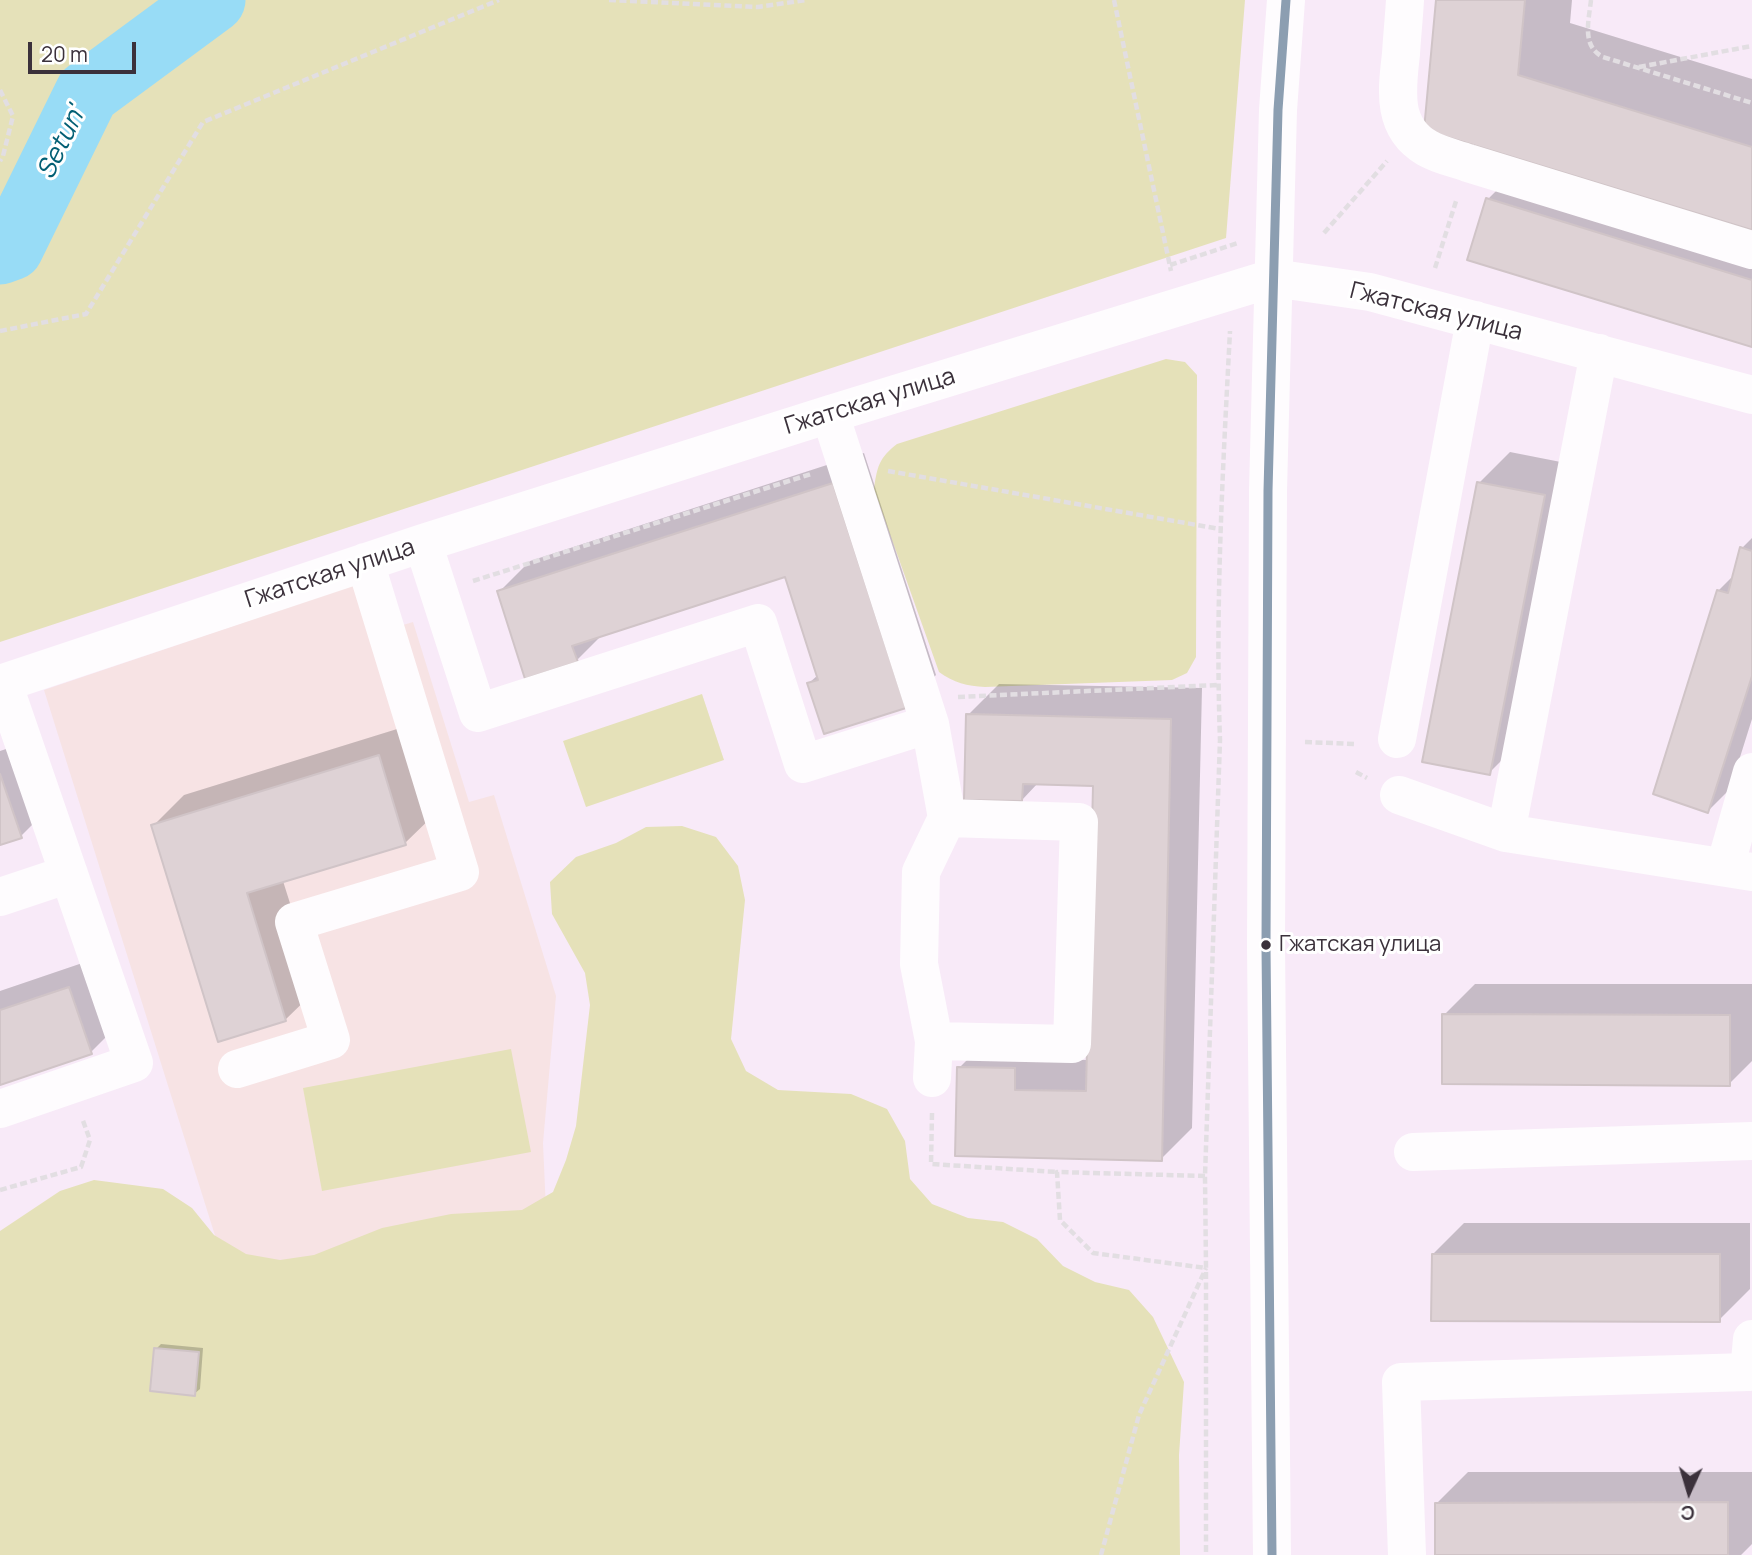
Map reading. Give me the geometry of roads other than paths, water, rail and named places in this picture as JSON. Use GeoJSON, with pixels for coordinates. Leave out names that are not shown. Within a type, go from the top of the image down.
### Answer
{"type":"FeatureCollection","features":[{"type":"Feature","properties":{"kind":"street"},"geometry":{"type":"LineString","coordinates":[[1272,1555],[1266,932],[1268,491],[1278,110],[1286,0]]}},
{"type":"Feature","properties":{"kind":"street"},"geometry":{"type":"LineString","coordinates":[[1405,0],[1397,94],[1399,111],[1410,134],[1426,148],[1752,250]]}},
{"type":"Feature","properties":{"kind":"street","name":"Гжатская улица"},"geometry":{"type":"LineString","coordinates":[[1,684],[423,543],[1273,278],[1370,292],[1752,395]]}},
{"type":"Feature","properties":{"kind":"street"},"geometry":{"type":"LineString","coordinates":[[1397,738],[1475,320]]}},
{"type":"Feature","properties":{"kind":"street"},"geometry":{"type":"LineString","coordinates":[[1506,833],[1599,353]]}},
{"type":"Feature","properties":{"kind":"street"},"geometry":{"type":"LineString","coordinates":[[830,414],[926,711],[947,818],[921,872],[919,964],[933,1059],[1072,1044],[1079,822],[947,818]]}},
{"type":"Feature","properties":{"kind":"street"},"geometry":{"type":"LineString","coordinates":[[423,543],[478,713],[758,623],[803,764],[926,711]]}},
{"type":"Feature","properties":{"kind":"street"},"geometry":{"type":"LineString","coordinates":[[237,1069],[331,1040],[294,922],[460,872],[365,562]]}},
{"type":"Feature","properties":{"kind":"street"},"geometry":{"type":"LineString","coordinates":[[0,1109],[134,1063],[1,684]]}},
{"type":"Feature","properties":{"kind":"street"},"geometry":{"type":"LineString","coordinates":[[1399,795],[1506,833],[1739,870],[1752,772]]}},
{"type":"Feature","properties":{"kind":"street"},"geometry":{"type":"LineString","coordinates":[[0,897],[69,874]]}},
{"type":"Feature","properties":{"kind":"street"},"geometry":{"type":"LineString","coordinates":[[1413,1152],[1752,1141]]}},
{"type":"Feature","properties":{"kind":"street"},"geometry":{"type":"LineString","coordinates":[[1407,1555],[1401,1382],[1748,1371],[1752,1339]]}},
{"type":"Feature","properties":{"kind":"waterway","name":"Setun'"},"geometry":{"type":"LineString","coordinates":[[0,252],[11,248],[87,93],[213,0]]}},
{"type":"Feature","properties":{"kind":"place","name":"Гжатская улица"},"geometry":{"type":"Point","coordinates":[1266,945]}}]}
